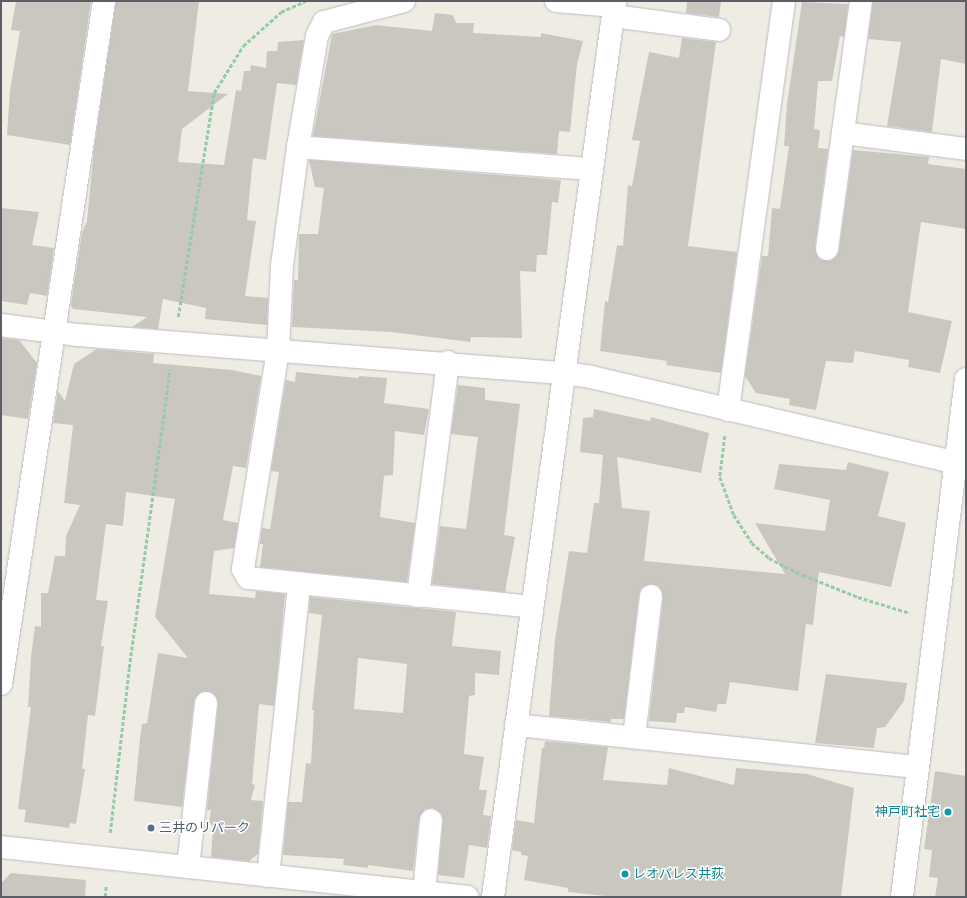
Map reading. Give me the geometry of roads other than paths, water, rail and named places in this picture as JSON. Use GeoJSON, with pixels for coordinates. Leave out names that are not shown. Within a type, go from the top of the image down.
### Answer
{"type":"FeatureCollection","features":[{"type":"Feature","properties":{"kind":"street"},"geometry":{"type":"LineString","coordinates":[[1,684],[104,1]]}},
{"type":"Feature","properties":{"kind":"street"},"geometry":{"type":"LineString","coordinates":[[404,1],[324,22],[317,36],[298,147],[282,266],[278,350],[243,569],[248,578],[532,608]]}},
{"type":"Feature","properties":{"kind":"street"},"geometry":{"type":"LineString","coordinates":[[556,1],[614,8],[719,30]]}},
{"type":"Feature","properties":{"kind":"street"},"geometry":{"type":"LineString","coordinates":[[728,410],[784,1]]}},
{"type":"Feature","properties":{"kind":"street"},"geometry":{"type":"LineString","coordinates":[[827,249],[861,1]]}},
{"type":"Feature","properties":{"kind":"street"},"geometry":{"type":"LineString","coordinates":[[493,897],[614,8]]}},
{"type":"Feature","properties":{"kind":"street"},"geometry":{"type":"LineString","coordinates":[[843,133],[966,149]]}},
{"type":"Feature","properties":{"kind":"street"},"geometry":{"type":"LineString","coordinates":[[298,147],[592,170]]}},
{"type":"Feature","properties":{"kind":"street"},"geometry":{"type":"LineString","coordinates":[[1,325],[54,332],[448,362],[564,373],[961,464]]}},
{"type":"Feature","properties":{"kind":"street"},"geometry":{"type":"LineString","coordinates":[[418,596],[448,362]]}},
{"type":"Feature","properties":{"kind":"street"},"geometry":{"type":"LineString","coordinates":[[902,897],[935,621],[961,464],[966,379]]}},
{"type":"Feature","properties":{"kind":"street"},"geometry":{"type":"LineString","coordinates":[[268,876],[299,584]]}},
{"type":"Feature","properties":{"kind":"street"},"geometry":{"type":"LineString","coordinates":[[634,737],[651,596]]}},
{"type":"Feature","properties":{"kind":"street"},"geometry":{"type":"LineString","coordinates":[[188,867],[206,703]]}},
{"type":"Feature","properties":{"kind":"street"},"geometry":{"type":"LineString","coordinates":[[516,725],[917,767]]}},
{"type":"Feature","properties":{"kind":"street"},"geometry":{"type":"LineString","coordinates":[[424,892],[431,820]]}},
{"type":"Feature","properties":{"kind":"street"},"geometry":{"type":"LineString","coordinates":[[1,847],[467,897]]}},
{"type":"Feature","properties":{"kind":"place","name":"神戸町社宅"},"geometry":{"type":"Point","coordinates":[948,812]}},
{"type":"Feature","properties":{"kind":"place","name":"三井のリパーク"},"geometry":{"type":"Point","coordinates":[151,828]}},
{"type":"Feature","properties":{"kind":"place","name":"レオパレス井荻"},"geometry":{"type":"Point","coordinates":[625,874]}}]}
